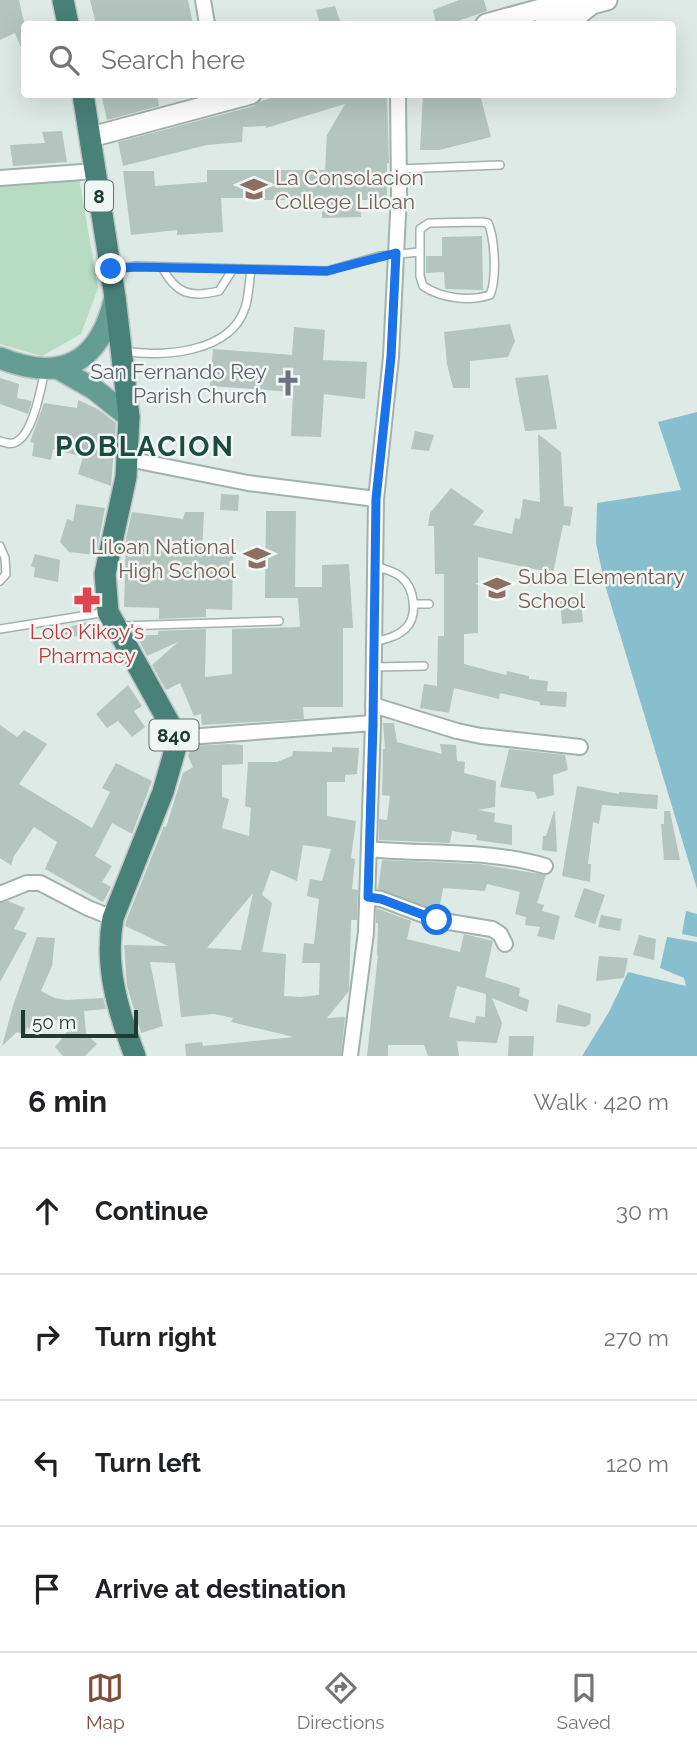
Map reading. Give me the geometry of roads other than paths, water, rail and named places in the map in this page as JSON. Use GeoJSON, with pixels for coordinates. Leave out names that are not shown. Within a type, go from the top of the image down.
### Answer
{"type":"FeatureCollection","features":[{"type":"Feature","properties":{"kind":"highway"},"geometry":{"type":"LineString","coordinates":[[63,0],[67,21]]}},
{"type":"Feature","properties":{"kind":"highway","name":"8"},"geometry":{"type":"LineString","coordinates":[[84,98],[115,297]]}},
{"type":"Feature","properties":{"kind":"highway","name":"840"},"geometry":{"type":"LineString","coordinates":[[115,297],[129,417],[128,459],[107,563],[105,593],[111,619],[175,738],[175,750],[163,793],[113,918],[111,973],[120,1013],[135,1056]]}},
{"type":"Feature","properties":{"kind":"main road","name":"8"},"geometry":{"type":"LineString","coordinates":[[52,370],[76,361],[96,344],[107,323],[115,297]]}},
{"type":"Feature","properties":{"kind":"main road"},"geometry":{"type":"LineString","coordinates":[[0,358],[27,368],[52,370],[94,389],[129,417]]}},
{"type":"Feature","properties":{"kind":"street"},"geometry":{"type":"LineString","coordinates":[[203,0],[206,21]]}},
{"type":"Feature","properties":{"kind":"street"},"geometry":{"type":"LineString","coordinates":[[499,21],[587,1]]}},
{"type":"Feature","properties":{"kind":"street"},"geometry":{"type":"LineString","coordinates":[[556,21],[578,15],[587,1]]}},
{"type":"Feature","properties":{"kind":"street"},"geometry":{"type":"LineString","coordinates":[[351,1056],[368,897],[376,499],[391,357],[399,169],[398,98]]}},
{"type":"Feature","properties":{"kind":"street"},"geometry":{"type":"LineString","coordinates":[[90,137],[220,99]]}},
{"type":"Feature","properties":{"kind":"street"},"geometry":{"type":"LineString","coordinates":[[0,178],[96,171]]}},
{"type":"Feature","properties":{"kind":"street"},"geometry":{"type":"LineString","coordinates":[[128,459],[248,484],[376,499]]}},
{"type":"Feature","properties":{"kind":"street"},"geometry":{"type":"LineString","coordinates":[[373,705],[481,736],[580,747]]}},
{"type":"Feature","properties":{"kind":"street"},"geometry":{"type":"LineString","coordinates":[[175,738],[373,723]]}},
{"type":"Feature","properties":{"kind":"street"},"geometry":{"type":"LineString","coordinates":[[369,849],[489,855],[545,866]]}},
{"type":"Feature","properties":{"kind":"street"},"geometry":{"type":"LineString","coordinates":[[0,894],[27,883],[40,883],[113,918]]}},
{"type":"Feature","properties":{"kind":"street"},"geometry":{"type":"LineString","coordinates":[[368,897],[381,899],[437,920],[492,929],[500,934],[505,944]]}},
{"type":"Feature","properties":{"kind":"lane"},"geometry":{"type":"LineString","coordinates":[[399,169],[500,165]]}},
{"type":"Feature","properties":{"kind":"lane"},"geometry":{"type":"LineString","coordinates":[[429,223],[488,223],[493,234],[494,287],[490,295],[445,297],[434,293],[423,286],[419,252],[420,229],[429,223]]}},
{"type":"Feature","properties":{"kind":"lane"},"geometry":{"type":"LineString","coordinates":[[111,269],[162,267],[327,271],[396,253],[419,252]]}},
{"type":"Feature","properties":{"kind":"lane"},"geometry":{"type":"LineString","coordinates":[[162,267],[171,284],[185,292],[201,295],[219,291],[233,269]]}},
{"type":"Feature","properties":{"kind":"lane"},"geometry":{"type":"LineString","coordinates":[[122,350],[144,354],[177,353],[209,344],[238,322],[245,309],[251,270]]}},
{"type":"Feature","properties":{"kind":"lane"},"geometry":{"type":"LineString","coordinates":[[0,441],[12,444],[24,435],[52,370]]}},
{"type":"Feature","properties":{"kind":"lane"},"geometry":{"type":"LineString","coordinates":[[0,546],[5,558],[6,574],[0,581]]}},
{"type":"Feature","properties":{"kind":"lane"},"geometry":{"type":"LineString","coordinates":[[374,642],[393,637],[407,628],[413,615],[412,593],[401,576],[375,566]]}},
{"type":"Feature","properties":{"kind":"lane"},"geometry":{"type":"LineString","coordinates":[[413,604],[429,604]]}},
{"type":"Feature","properties":{"kind":"lane"},"geometry":{"type":"LineString","coordinates":[[0,629],[111,619],[279,621]]}},
{"type":"Feature","properties":{"kind":"lane"},"geometry":{"type":"LineString","coordinates":[[374,667],[424,666]]}},
{"type":"Feature","properties":{"kind":"water"},"geometry":{"type":"Polygon","coordinates":[[[697,412],[697,889],[605,585],[596,543],[597,503],[681,490],[658,422],[697,412]]]}},
{"type":"Feature","properties":{"kind":"water"},"geometry":{"type":"Polygon","coordinates":[[[686,911],[697,914],[697,937],[682,934],[686,911]]]}},
{"type":"Feature","properties":{"kind":"water"},"geometry":{"type":"Polygon","coordinates":[[[667,937],[697,942],[697,1056],[582,1056],[609,1012],[628,972],[686,986],[684,978],[660,968],[667,937]]]}},
{"type":"Feature","properties":{"kind":"place","name":"La Consolacion College Liloan"},"geometry":{"type":"Point","coordinates":[254,189]}},
{"type":"Feature","properties":{"kind":"place","name":"San Fernando Rey Parish Church"},"geometry":{"type":"Point","coordinates":[288,383]}},
{"type":"Feature","properties":{"kind":"place","name":"Liloan National High School"},"geometry":{"type":"Point","coordinates":[257,558]}},
{"type":"Feature","properties":{"kind":"place","name":"Suba Elementary School"},"geometry":{"type":"Point","coordinates":[497,588]}},
{"type":"Feature","properties":{"kind":"place","name":"Lolo Kikoy's Pharmacy"},"geometry":{"type":"Point","coordinates":[87,600]}},
{"type":"Feature","properties":{"kind":"district","name":"POBLACION"},"geometry":{"type":"Point","coordinates":[145,446]}}]}
